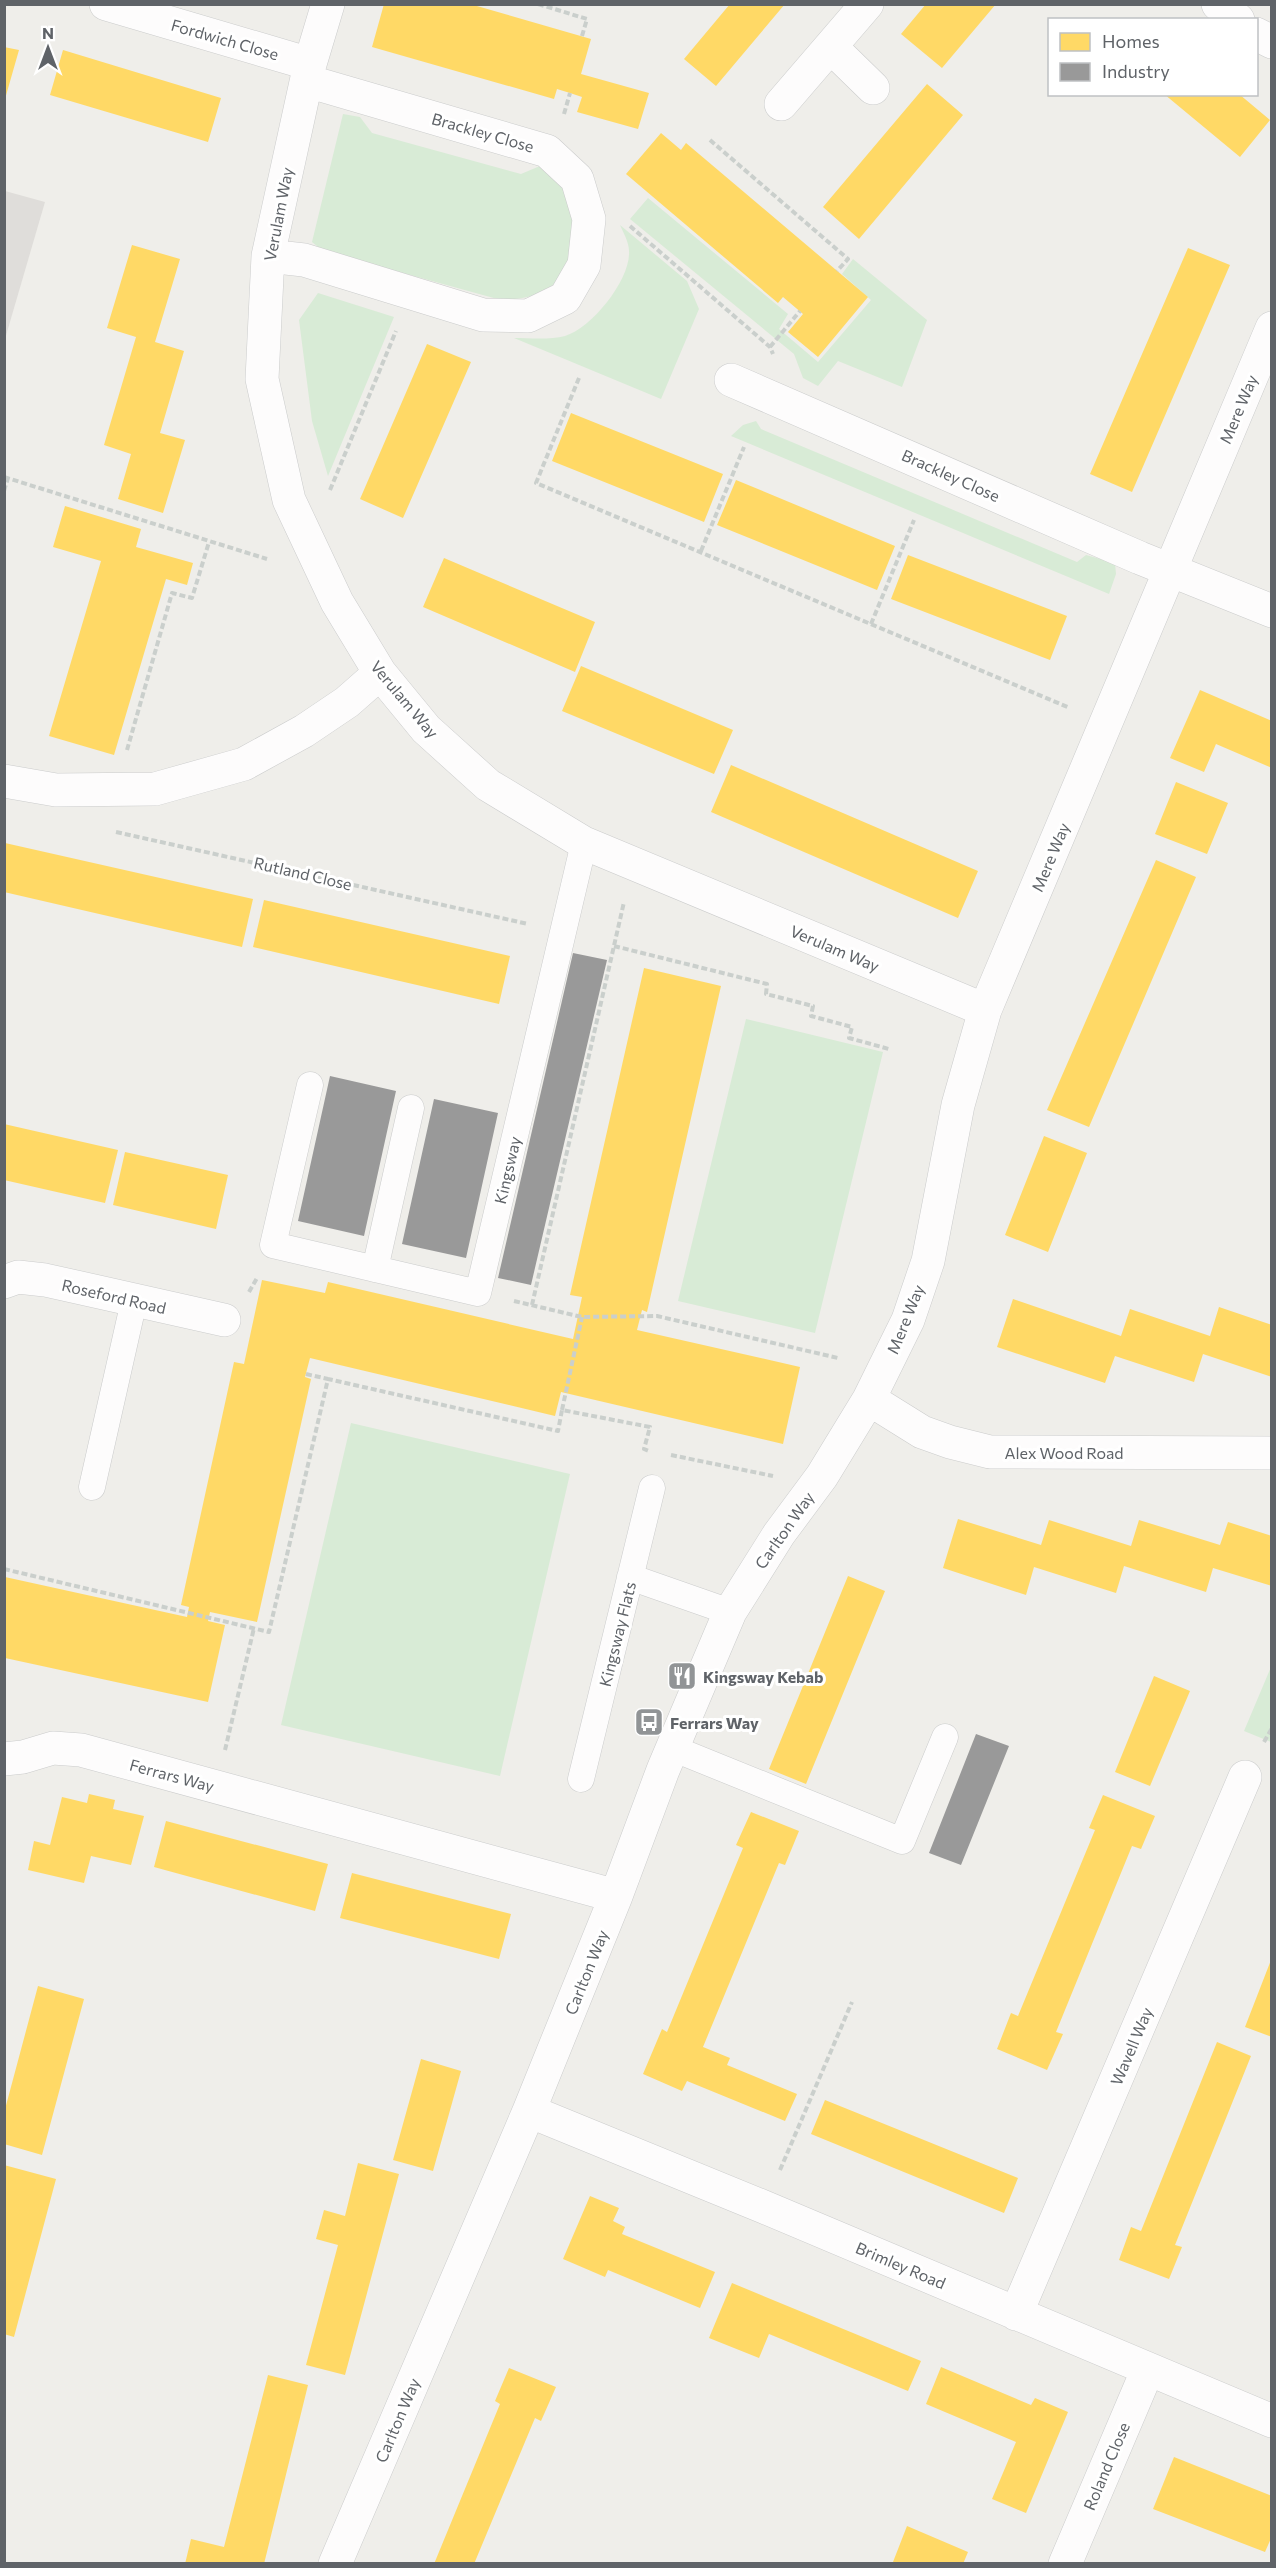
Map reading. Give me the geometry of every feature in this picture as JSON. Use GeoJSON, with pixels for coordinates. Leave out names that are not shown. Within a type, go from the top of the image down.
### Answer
{"type":"FeatureCollection","features":[{"type":"Feature","properties":{"kind":"street","name":"Fordwich Close"},"geometry":{"type":"LineString","coordinates":[[106,4],[308,72]]}},
{"type":"Feature","properties":{"kind":"street","name":"Verulam Way"},"geometry":{"type":"LineString","coordinates":[[328,4],[308,72],[268,256],[262,379],[289,500],[337,602],[380,673],[426,729],[488,784],[584,843],[985,1010]]}},
{"type":"Feature","properties":{"kind":"street"},"geometry":{"type":"LineString","coordinates":[[781,104],[867,4]]}},
{"type":"Feature","properties":{"kind":"street"},"geometry":{"type":"LineString","coordinates":[[1218,4],[1236,18]]}},
{"type":"Feature","properties":{"kind":"street"},"geometry":{"type":"LineString","coordinates":[[1258,35],[1272,42]]}},
{"type":"Feature","properties":{"kind":"street"},"geometry":{"type":"LineString","coordinates":[[831,47],[873,88]]}},
{"type":"Feature","properties":{"kind":"street","name":"Brackley Close"},"geometry":{"type":"LineString","coordinates":[[268,256],[304,260],[483,315],[528,316],[565,298],[584,266],[589,219],[577,179],[547,151],[308,72]]}},
{"type":"Feature","properties":{"kind":"street","name":"Mere Way"},"geometry":{"type":"LineString","coordinates":[[869,1399],[908,1320],[928,1261],[958,1105],[985,1010],[1272,328]]}},
{"type":"Feature","properties":{"kind":"street","name":"Brackley Close"},"geometry":{"type":"LineString","coordinates":[[731,380],[1171,570],[1272,611]]}},
{"type":"Feature","properties":{"kind":"street"},"geometry":{"type":"LineString","coordinates":[[4,781],[56,790],[155,789],[244,765],[313,725],[347,702],[380,673]]}},
{"type":"Feature","properties":{"kind":"street","name":"Roseford Road"},"geometry":{"type":"LineString","coordinates":[[4,1282],[18,1277],[45,1280],[224,1320]]}},
{"type":"Feature","properties":{"kind":"street","name":"Alex Wood Road"},"geometry":{"type":"LineString","coordinates":[[869,1399],[922,1432],[990,1452],[1272,1453]]}},
{"type":"Feature","properties":{"kind":"street","name":"Carlton Way"},"geometry":{"type":"LineString","coordinates":[[335,2564],[529,2111],[616,1896],[672,1748],[730,1612],[779,1533],[822,1476],[869,1399]]}},
{"type":"Feature","properties":{"kind":"street","name":"Ferrars Way"},"geometry":{"type":"LineString","coordinates":[[4,1759],[22,1757],[53,1748],[81,1750],[616,1896]]}},
{"type":"Feature","properties":{"kind":"street","name":"Wavell Way"},"geometry":{"type":"LineString","coordinates":[[1016,2314],[1245,1777]]}},
{"type":"Feature","properties":{"kind":"street","name":"Brimley Road"},"geometry":{"type":"LineString","coordinates":[[529,2111],[764,2207],[1272,2421]]}},
{"type":"Feature","properties":{"kind":"street","name":"Roland Close"},"geometry":{"type":"LineString","coordinates":[[1065,2564],[1148,2370]]}},
{"type":"Feature","properties":{"kind":"lane","name":"Kingsway"},"geometry":{"type":"LineString","coordinates":[[478,1293],[584,843]]}},
{"type":"Feature","properties":{"kind":"lane"},"geometry":{"type":"LineString","coordinates":[[310,1085],[273,1245],[478,1293]]}},
{"type":"Feature","properties":{"kind":"lane"},"geometry":{"type":"LineString","coordinates":[[375,1269],[411,1108]]}},
{"type":"Feature","properties":{"kind":"lane"},"geometry":{"type":"LineString","coordinates":[[92,1487],[134,1301]]}},
{"type":"Feature","properties":{"kind":"lane","name":"Kingsway Flats"},"geometry":{"type":"LineString","coordinates":[[581,1779],[652,1488]]}},
{"type":"Feature","properties":{"kind":"lane"},"geometry":{"type":"LineString","coordinates":[[630,1577],[730,1612]]}},
{"type":"Feature","properties":{"kind":"lane"},"geometry":{"type":"LineString","coordinates":[[672,1748],[902,1841],[945,1737]]}},
{"type":"Feature","properties":{"kind":"path"},"geometry":{"type":"LineString","coordinates":[[538,4],[587,18],[582,36]]}},
{"type":"Feature","properties":{"kind":"path"},"geometry":{"type":"LineString","coordinates":[[710,140],[848,259],[837,271]]}},
{"type":"Feature","properties":{"kind":"path"},"geometry":{"type":"LineString","coordinates":[[770,347],[800,311]]}},
{"type":"Feature","properties":{"kind":"path"},"geometry":{"type":"LineString","coordinates":[[328,497],[400,322]]}},
{"type":"Feature","properties":{"kind":"path"},"geometry":{"type":"LineString","coordinates":[[579,378],[536,483],[1078,711]]}},
{"type":"Feature","properties":{"kind":"path"},"geometry":{"type":"LineString","coordinates":[[701,551],[744,447]]}},
{"type":"Feature","properties":{"kind":"path"},"geometry":{"type":"LineString","coordinates":[[4,491],[6,478],[267,559]]}},
{"type":"Feature","properties":{"kind":"path"},"geometry":{"type":"LineString","coordinates":[[871,624],[914,520]]}},
{"type":"Feature","properties":{"kind":"path"},"geometry":{"type":"LineString","coordinates":[[125,755],[172,593],[192,598],[209,542]]}},
{"type":"Feature","properties":{"kind":"path","name":"Rutland Close"},"geometry":{"type":"LineString","coordinates":[[104,829],[563,932]]}},
{"type":"Feature","properties":{"kind":"path"},"geometry":{"type":"LineString","coordinates":[[532,1305],[625,901]]}},
{"type":"Feature","properties":{"kind":"path"},"geometry":{"type":"LineString","coordinates":[[614,946],[767,984],[766,994],[813,1006],[811,1016],[852,1027],[849,1038],[889,1049]]}},
{"type":"Feature","properties":{"kind":"path"},"geometry":{"type":"LineString","coordinates":[[224,1320],[254,1286],[273,1245]]}},
{"type":"Feature","properties":{"kind":"path"},"geometry":{"type":"LineString","coordinates":[[478,1293],[582,1317],[657,1316],[838,1358]]}},
{"type":"Feature","properties":{"kind":"path"},"geometry":{"type":"LineString","coordinates":[[306,1374],[558,1431],[582,1317]]}},
{"type":"Feature","properties":{"kind":"path"},"geometry":{"type":"LineString","coordinates":[[4,1569],[269,1632],[328,1379]]}},
{"type":"Feature","properties":{"kind":"path"},"geometry":{"type":"LineString","coordinates":[[562,1410],[650,1427],[644,1449],[655,1452]]}},
{"type":"Feature","properties":{"kind":"path"},"geometry":{"type":"LineString","coordinates":[[666,1454],[776,1477]]}},
{"type":"Feature","properties":{"kind":"path"},"geometry":{"type":"LineString","coordinates":[[216,1786],[254,1628]]}},
{"type":"Feature","properties":{"kind":"path"},"geometry":{"type":"LineString","coordinates":[[764,2207],[852,2002]]}},
{"type":"Feature","properties":{"kind":"shaded area"},"geometry":{"type":"Polygon","coordinates":[[[4,191],[45,202],[5,339],[4,191]]]}},
{"type":"Feature","properties":{"kind":"green space"},"geometry":{"type":"Polygon","coordinates":[[[343,114],[360,117],[372,133],[521,174],[540,166],[546,170],[564,188],[574,213],[569,254],[560,278],[541,293],[501,300],[323,251],[312,242],[343,114]]]}},
{"type":"Feature","properties":{"kind":"green space"},"geometry":{"type":"Polygon","coordinates":[[[648,198],[788,314],[779,329],[818,362],[871,300],[842,274],[853,259],[927,320],[902,387],[838,361],[818,386],[803,378],[794,354],[630,219],[648,198]]]}},
{"type":"Feature","properties":{"kind":"green space"},"geometry":{"type":"Polygon","coordinates":[[[620,225],[687,281],[699,309],[661,399],[514,338],[565,336],[576,331],[598,313],[617,288],[628,262],[628,244],[620,225]]]}},
{"type":"Feature","properties":{"kind":"green space"},"geometry":{"type":"Polygon","coordinates":[[[318,293],[394,317],[328,476],[312,421],[299,320],[318,293]]]}},
{"type":"Feature","properties":{"kind":"green space"},"geometry":{"type":"Polygon","coordinates":[[[756,421],[761,429],[1077,562],[1086,555],[1115,563],[1116,574],[1109,594],[731,436],[743,425],[756,421]]]}},
{"type":"Feature","properties":{"kind":"green space"},"geometry":{"type":"Polygon","coordinates":[[[746,1019],[883,1052],[815,1333],[678,1301],[746,1019]]]}},
{"type":"Feature","properties":{"kind":"green space"},"geometry":{"type":"Polygon","coordinates":[[[351,1423],[570,1474],[500,1776],[281,1725],[351,1423]]]}},
{"type":"Feature","properties":{"kind":"green space"},"geometry":{"type":"Polygon","coordinates":[[[1271,1667],[1271,1742],[1244,1731],[1271,1667]]]}},
{"type":"Feature","properties":{"kind":"building: Homes"},"geometry":{"type":"Polygon","coordinates":[[[384,4],[470,4],[591,39],[581,74],[649,93],[638,129],[577,112],[582,97],[570,93],[557,89],[554,99],[372,47],[384,4]]]}},
{"type":"Feature","properties":{"kind":"building: Homes"},"geometry":{"type":"Polygon","coordinates":[[[730,4],[785,4],[716,86],[684,59],[730,4]]]}},
{"type":"Feature","properties":{"kind":"building: Homes"},"geometry":{"type":"Polygon","coordinates":[[[926,4],[996,4],[942,68],[901,34],[926,4]]]}},
{"type":"Feature","properties":{"kind":"building: Homes"},"geometry":{"type":"Polygon","coordinates":[[[4,47],[19,50],[5,99],[4,99],[4,47]]]}},
{"type":"Feature","properties":{"kind":"building: Homes"},"geometry":{"type":"Polygon","coordinates":[[[63,50],[221,98],[208,142],[50,95],[63,50]]]}},
{"type":"Feature","properties":{"kind":"building: Homes"},"geometry":{"type":"Polygon","coordinates":[[[927,84],[963,115],[859,239],[823,207],[927,84]]]}},
{"type":"Feature","properties":{"kind":"building: Homes"},"geometry":{"type":"Polygon","coordinates":[[[1166,96],[1241,96],[1270,120],[1240,157],[1166,96]]]}},
{"type":"Feature","properties":{"kind":"building: Homes"},"geometry":{"type":"Polygon","coordinates":[[[661,133],[681,150],[686,143],[868,297],[818,357],[788,332],[803,314],[783,297],[778,303],[626,174],[661,133]]]}},
{"type":"Feature","properties":{"kind":"building: Homes"},"geometry":{"type":"Polygon","coordinates":[[[132,245],[180,259],[155,342],[184,351],[160,433],[185,440],[163,513],[118,499],[131,454],[104,445],[136,337],[107,328],[132,245]]]}},
{"type":"Feature","properties":{"kind":"building: Homes"},"geometry":{"type":"Polygon","coordinates":[[[1188,248],[1230,265],[1132,492],[1090,474],[1188,248]]]}},
{"type":"Feature","properties":{"kind":"building: Homes"},"geometry":{"type":"Polygon","coordinates":[[[427,344],[471,362],[403,518],[360,499],[427,344]]]}},
{"type":"Feature","properties":{"kind":"building: Homes"},"geometry":{"type":"Polygon","coordinates":[[[571,413],[723,474],[704,522],[552,461],[571,413]]]}},
{"type":"Feature","properties":{"kind":"building: Homes"},"geometry":{"type":"Polygon","coordinates":[[[736,480],[895,546],[877,590],[717,525],[736,480]]]}},
{"type":"Feature","properties":{"kind":"building: Homes"},"geometry":{"type":"Polygon","coordinates":[[[65,506],[141,529],[136,547],[193,563],[187,585],[166,579],[114,755],[49,736],[101,561],[53,547],[65,506]]]}},
{"type":"Feature","properties":{"kind":"building: Homes"},"geometry":{"type":"Polygon","coordinates":[[[908,555],[1067,616],[1050,660],[891,599],[908,555]]]}},
{"type":"Feature","properties":{"kind":"building: Homes"},"geometry":{"type":"Polygon","coordinates":[[[444,558],[595,622],[575,672],[423,607],[444,558]]]}},
{"type":"Feature","properties":{"kind":"building: Homes"},"geometry":{"type":"Polygon","coordinates":[[[581,666],[733,730],[714,774],[562,711],[581,666]]]}},
{"type":"Feature","properties":{"kind":"building: Homes"},"geometry":{"type":"Polygon","coordinates":[[[1200,690],[1272,721],[1272,768],[1216,744],[1204,772],[1170,758],[1200,690]]]}},
{"type":"Feature","properties":{"kind":"building: Homes"},"geometry":{"type":"Polygon","coordinates":[[[731,765],[978,871],[958,918],[711,812],[731,765]]]}},
{"type":"Feature","properties":{"kind":"building: Homes"},"geometry":{"type":"Polygon","coordinates":[[[1176,782],[1228,803],[1207,854],[1155,834],[1176,782]]]}},
{"type":"Feature","properties":{"kind":"building: Homes"},"geometry":{"type":"Polygon","coordinates":[[[5,843],[253,899],[242,947],[4,892],[5,843]]]}},
{"type":"Feature","properties":{"kind":"building: Homes"},"geometry":{"type":"Polygon","coordinates":[[[1156,860],[1196,877],[1089,1127],[1047,1110],[1156,860]]]}},
{"type":"Feature","properties":{"kind":"building: Homes"},"geometry":{"type":"Polygon","coordinates":[[[264,900],[510,956],[499,1004],[253,947],[264,900]]]}},
{"type":"Feature","properties":{"kind":"building: Homes"},"geometry":{"type":"Polygon","coordinates":[[[644,968],[721,986],[647,1312],[642,1310],[637,1330],[800,1367],[783,1444],[561,1392],[555,1416],[310,1358],[305,1377],[311,1379],[257,1622],[210,1612],[208,1621],[225,1625],[208,1702],[5,1658],[5,1577],[187,1617],[189,1607],[181,1605],[234,1362],[244,1364],[262,1280],[325,1293],[328,1282],[573,1339],[582,1297],[570,1295],[644,968]]]}},
{"type":"Feature","properties":{"kind":"building: Homes"},"geometry":{"type":"Polygon","coordinates":[[[4,1124],[118,1150],[105,1203],[4,1180],[4,1124]]]}},
{"type":"Feature","properties":{"kind":"building: Homes"},"geometry":{"type":"Polygon","coordinates":[[[1044,1136],[1087,1153],[1048,1252],[1005,1235],[1044,1136]]]}},
{"type":"Feature","properties":{"kind":"building: Homes"},"geometry":{"type":"Polygon","coordinates":[[[125,1152],[228,1175],[216,1229],[113,1205],[125,1152]]]}},
{"type":"Feature","properties":{"kind":"building: Homes"},"geometry":{"type":"Polygon","coordinates":[[[1013,1299],[1121,1336],[1130,1309],[1210,1336],[1219,1307],[1272,1325],[1272,1377],[1203,1354],[1194,1382],[1115,1356],[1105,1383],[997,1347],[1013,1299]]]}},
{"type":"Feature","properties":{"kind":"building: Homes"},"geometry":{"type":"Polygon","coordinates":[[[958,1519],[1041,1545],[1049,1520],[1131,1546],[1139,1520],[1220,1545],[1228,1522],[1272,1536],[1272,1586],[1213,1568],[1206,1592],[1124,1566],[1116,1593],[1034,1567],[1026,1595],[943,1568],[958,1519]]]}},
{"type":"Feature","properties":{"kind":"building: Homes"},"geometry":{"type":"Polygon","coordinates":[[[848,1576],[885,1591],[806,1784],[769,1769],[848,1576]]]}},
{"type":"Feature","properties":{"kind":"building: Homes"},"geometry":{"type":"Polygon","coordinates":[[[1154,1676],[1190,1691],[1150,1786],[1115,1772],[1154,1676]]]}},
{"type":"Feature","properties":{"kind":"building: Homes"},"geometry":{"type":"Polygon","coordinates":[[[89,1794],[115,1800],[113,1809],[144,1816],[131,1865],[91,1856],[84,1883],[28,1870],[34,1841],[50,1845],[62,1797],[87,1803],[89,1794]]]}},
{"type":"Feature","properties":{"kind":"building: Homes"},"geometry":{"type":"Polygon","coordinates":[[[1103,1795],[1155,1816],[1141,1849],[1132,1846],[1056,2032],[1063,2034],[1047,2070],[997,2049],[1011,2013],[1018,2016],[1095,1830],[1089,1828],[1103,1795]]]}},
{"type":"Feature","properties":{"kind":"building: Homes"},"geometry":{"type":"Polygon","coordinates":[[[751,1812],[799,1831],[785,1865],[779,1863],[703,2047],[730,2058],[727,2065],[797,2094],[785,2121],[687,2081],[682,2091],[643,2074],[662,2029],[667,2032],[743,1848],[736,1845],[751,1812]]]}},
{"type":"Feature","properties":{"kind":"building: Homes"},"geometry":{"type":"Polygon","coordinates":[[[166,1821],[328,1864],[315,1911],[154,1867],[166,1821]]]}},
{"type":"Feature","properties":{"kind":"building: Homes"},"geometry":{"type":"Polygon","coordinates":[[[352,1873],[511,1914],[499,1959],[340,1918],[352,1873]]]}},
{"type":"Feature","properties":{"kind":"building: Homes"},"geometry":{"type":"Polygon","coordinates":[[[1272,1960],[1272,2037],[1245,2027],[1272,1960]]]}},
{"type":"Feature","properties":{"kind":"building: Homes"},"geometry":{"type":"Polygon","coordinates":[[[38,1986],[84,1999],[42,2155],[4,2144],[4,2113],[38,1986]]]}},
{"type":"Feature","properties":{"kind":"building: Homes"},"geometry":{"type":"Polygon","coordinates":[[[1217,2042],[1251,2056],[1175,2245],[1182,2247],[1169,2279],[1119,2260],[1131,2227],[1141,2231],[1217,2042]]]}},
{"type":"Feature","properties":{"kind":"building: Homes"},"geometry":{"type":"Polygon","coordinates":[[[421,2059],[461,2071],[433,2171],[393,2160],[421,2059]]]}},
{"type":"Feature","properties":{"kind":"building: Homes"},"geometry":{"type":"Polygon","coordinates":[[[825,2100],[1018,2178],[1004,2213],[811,2134],[825,2100]]]}},
{"type":"Feature","properties":{"kind":"building: Homes"},"geometry":{"type":"Polygon","coordinates":[[[358,2163],[399,2174],[345,2375],[306,2365],[338,2245],[316,2239],[324,2210],[345,2216],[358,2163]]]}},
{"type":"Feature","properties":{"kind":"building: Homes"},"geometry":{"type":"Polygon","coordinates":[[[4,2165],[56,2179],[14,2337],[4,2334],[4,2165]]]}},
{"type":"Feature","properties":{"kind":"building: Homes"},"geometry":{"type":"Polygon","coordinates":[[[590,2196],[619,2208],[613,2221],[625,2227],[622,2234],[715,2272],[700,2308],[608,2270],[605,2277],[563,2259],[590,2196]]]}},
{"type":"Feature","properties":{"kind":"building: Homes"},"geometry":{"type":"Polygon","coordinates":[[[732,2283],[921,2361],[908,2391],[769,2334],[759,2358],[709,2338],[732,2283]]]}},
{"type":"Feature","properties":{"kind":"building: Homes"},"geometry":{"type":"Polygon","coordinates":[[[941,2367],[1031,2405],[1035,2398],[1068,2412],[1026,2513],[992,2499],[1016,2442],[926,2404],[941,2367]]]}},
{"type":"Feature","properties":{"kind":"building: Homes"},"geometry":{"type":"Polygon","coordinates":[[[509,2368],[556,2387],[541,2421],[535,2418],[474,2564],[434,2564],[500,2404],[495,2401],[509,2368]]]}},
{"type":"Feature","properties":{"kind":"building: Homes"},"geometry":{"type":"Polygon","coordinates":[[[268,2375],[308,2385],[264,2564],[185,2564],[191,2539],[224,2547],[268,2375]]]}},
{"type":"Feature","properties":{"kind":"building: Homes"},"geometry":{"type":"Polygon","coordinates":[[[1174,2457],[1272,2496],[1272,2536],[1265,2552],[1153,2509],[1174,2457]]]}},
{"type":"Feature","properties":{"kind":"building: Homes"},"geometry":{"type":"Polygon","coordinates":[[[907,2526],[968,2552],[963,2564],[893,2562],[907,2526]]]}},
{"type":"Feature","properties":{"kind":"building: Industry"},"geometry":{"type":"Polygon","coordinates":[[[573,953],[607,960],[531,1285],[498,1278],[573,953]]]}},
{"type":"Feature","properties":{"kind":"building: Industry"},"geometry":{"type":"Polygon","coordinates":[[[330,1076],[396,1091],[364,1236],[298,1221],[330,1076]]]}},
{"type":"Feature","properties":{"kind":"building: Industry"},"geometry":{"type":"Polygon","coordinates":[[[434,1099],[498,1113],[466,1258],[402,1244],[434,1099]]]}},
{"type":"Feature","properties":{"kind":"building: Industry"},"geometry":{"type":"Polygon","coordinates":[[[976,1734],[1009,1746],[961,1865],[929,1853],[976,1734]]]}},
{"type":"Feature","properties":{"kind":"place","name":"Kingsway Kebab"},"geometry":{"type":"Point","coordinates":[682,1676]}},
{"type":"Feature","properties":{"kind":"place","name":"Ferrars Way"},"geometry":{"type":"Point","coordinates":[649,1722]}}]}
